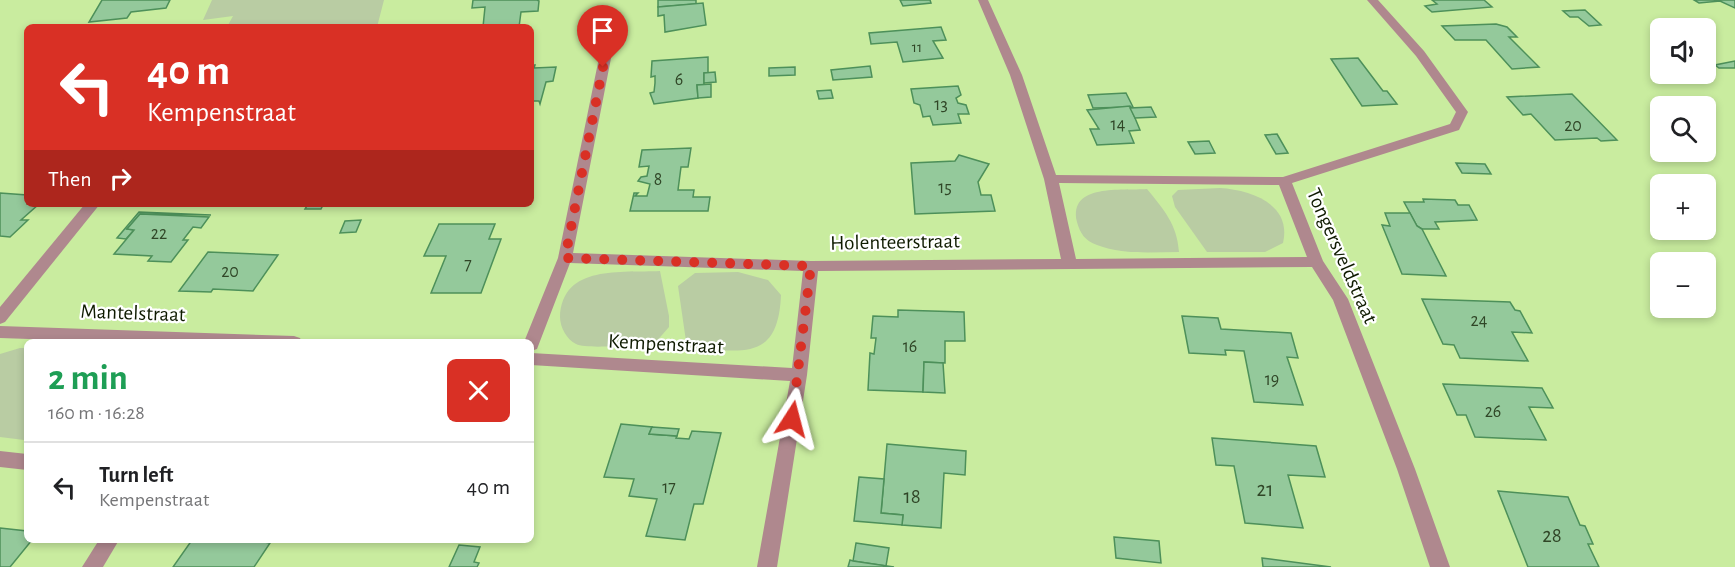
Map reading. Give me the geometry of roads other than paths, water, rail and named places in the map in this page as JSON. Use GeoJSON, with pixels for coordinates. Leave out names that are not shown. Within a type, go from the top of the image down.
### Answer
{"type":"FeatureCollection","features":[{"type":"Feature","properties":{"kind":"street"},"geometry":{"type":"LineString","coordinates":[[983,0],[1016,75],[1051,179],[1069,262]]}},
{"type":"Feature","properties":{"kind":"street","name":"Tongersveldstraat"},"geometry":{"type":"LineString","coordinates":[[1372,0],[1396,24],[1444,84],[1462,112],[1455,127],[1284,181],[1316,262],[1340,299],[1406,469],[1440,567]]}},
{"type":"Feature","properties":{"kind":"street"},"geometry":{"type":"LineString","coordinates":[[533,339],[565,258],[607,48],[606,10]]}},
{"type":"Feature","properties":{"kind":"street"},"geometry":{"type":"LineString","coordinates":[[1051,179],[1284,181]]}},
{"type":"Feature","properties":{"kind":"street"},"geometry":{"type":"LineString","coordinates":[[0,318],[91,207]]}},
{"type":"Feature","properties":{"kind":"street"},"geometry":{"type":"LineString","coordinates":[[565,258],[811,266]]}},
{"type":"Feature","properties":{"kind":"street","name":"Holenteerstraat"},"geometry":{"type":"LineString","coordinates":[[767,567],[799,375],[811,266],[1069,262],[1316,262]]}},
{"type":"Feature","properties":{"kind":"street","name":"Mantelstraat"},"geometry":{"type":"LineString","coordinates":[[0,332],[205,339]]}},
{"type":"Feature","properties":{"kind":"street","name":"Kempenstraat"},"geometry":{"type":"LineString","coordinates":[[534,359],[799,375]]}},
{"type":"Feature","properties":{"kind":"street"},"geometry":{"type":"LineString","coordinates":[[0,459],[24,462]]}},
{"type":"Feature","properties":{"kind":"street"},"geometry":{"type":"LineString","coordinates":[[92,567],[108,543]]}}]}
